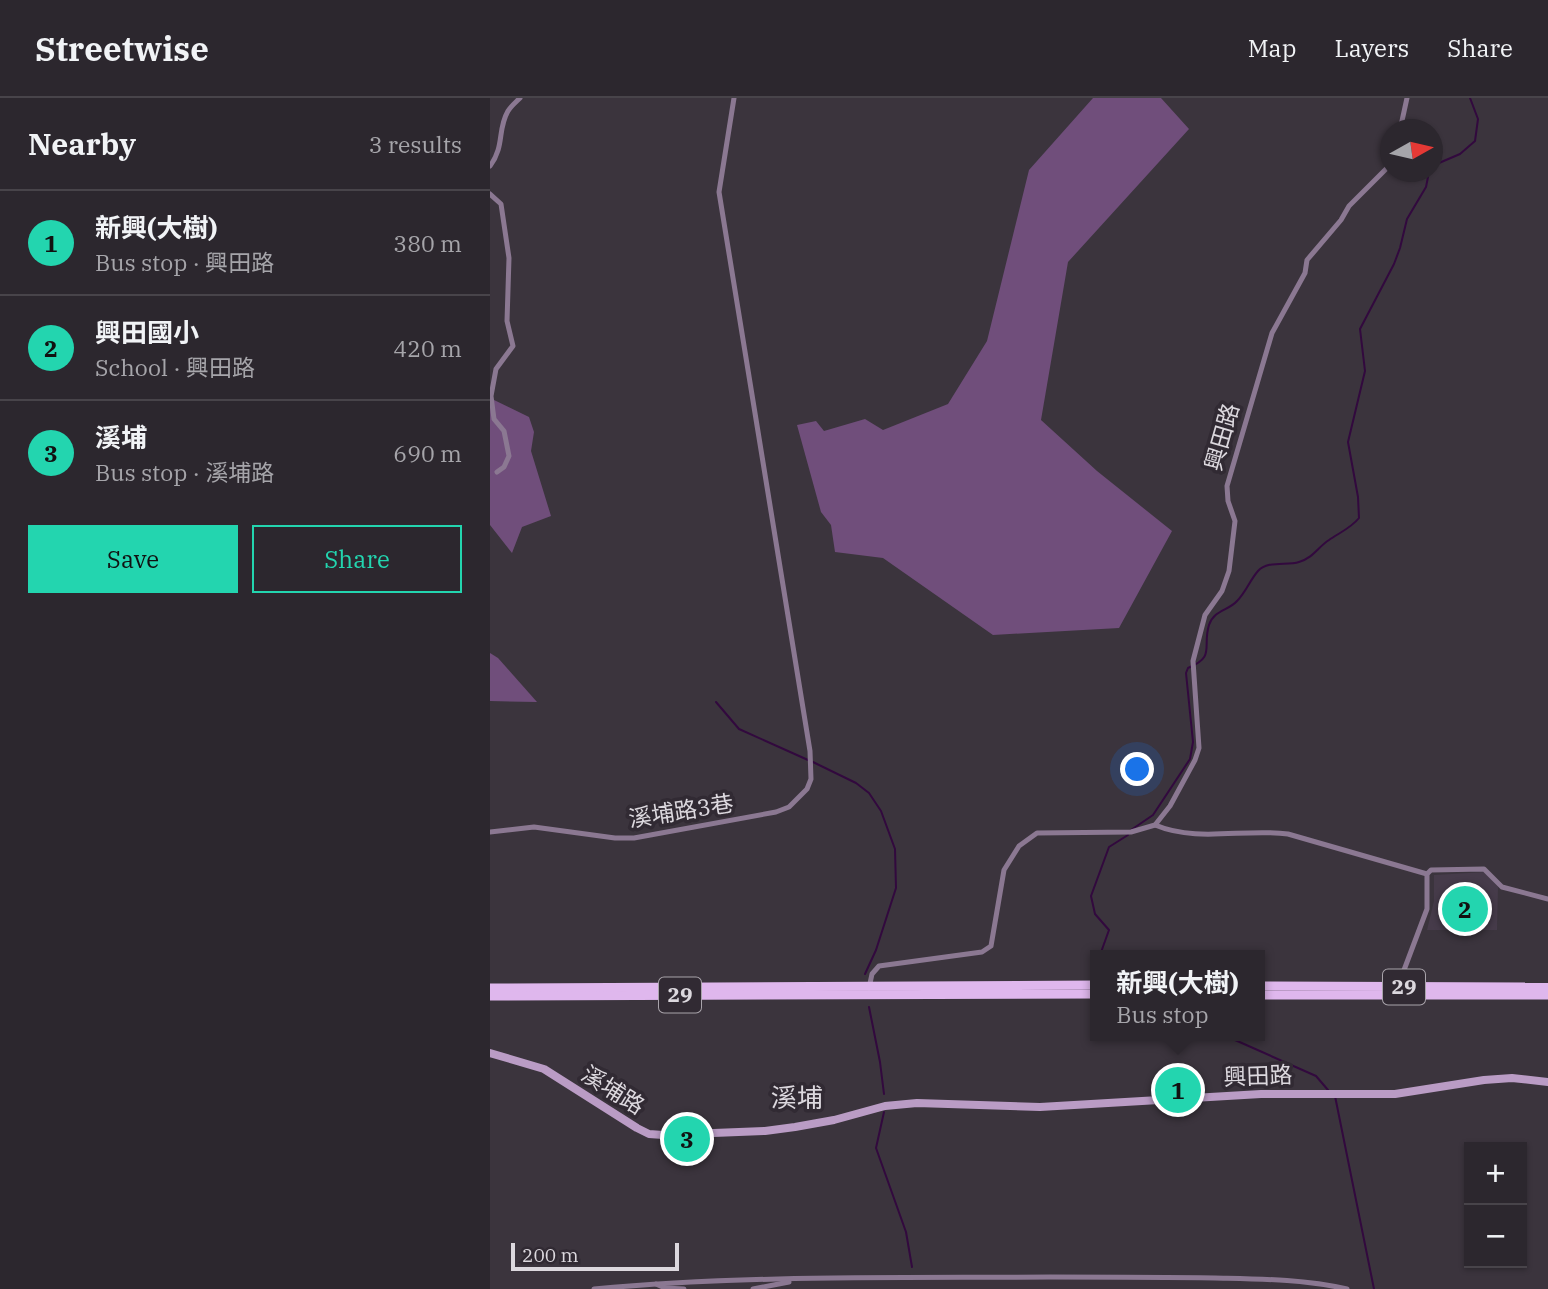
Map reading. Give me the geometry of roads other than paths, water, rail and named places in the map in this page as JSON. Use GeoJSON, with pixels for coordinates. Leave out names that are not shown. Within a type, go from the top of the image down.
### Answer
{"type":"FeatureCollection","features":[{"type":"Feature","properties":{"kind":"main road","name":"29"},"geometry":{"type":"LineString","coordinates":[[490,996],[1090,985]]}},
{"type":"Feature","properties":{"kind":"main road","name":"29"},"geometry":{"type":"LineString","coordinates":[[1265,986],[1548,995]]}},
{"type":"Feature","properties":{"kind":"main road","name":"29"},"geometry":{"type":"LineString","coordinates":[[1265,995],[1548,987]]}},
{"type":"Feature","properties":{"kind":"main road","name":"29"},"geometry":{"type":"LineString","coordinates":[[490,988],[1090,994]]}},
{"type":"Feature","properties":{"kind":"street"},"geometry":{"type":"LineString","coordinates":[[490,166],[499,153],[502,131],[509,111],[520,98]]}},
{"type":"Feature","properties":{"kind":"street","name":"溪埔路3巷"},"geometry":{"type":"LineString","coordinates":[[490,832],[534,827],[634,838],[765,815],[789,807],[807,789],[811,758],[719,192],[734,98]]}},
{"type":"Feature","properties":{"kind":"street"},"geometry":{"type":"LineString","coordinates":[[1402,119],[1407,98]]}},
{"type":"Feature","properties":{"kind":"street","name":"興田路"},"geometry":{"type":"LineString","coordinates":[[1155,825],[1170,806],[1198,755],[1193,661],[1205,615],[1222,591],[1229,571],[1235,520],[1228,501],[1227,486],[1272,333],[1305,273],[1307,260],[1341,220],[1349,206],[1380,176]]}},
{"type":"Feature","properties":{"kind":"street"},"geometry":{"type":"LineString","coordinates":[[490,194],[500,204],[509,258],[507,320],[513,346],[496,369],[491,396],[494,419],[504,431],[509,456],[504,467],[497,472]]}},
{"type":"Feature","properties":{"kind":"street"},"geometry":{"type":"LineString","coordinates":[[869,990],[872,974],[879,966],[982,952],[991,946],[1004,870],[1019,846],[1030,836],[1043,832],[1131,832],[1155,825],[1172,832],[1192,835],[1271,832],[1288,834],[1427,874]]}},
{"type":"Feature","properties":{"kind":"street"},"geometry":{"type":"LineString","coordinates":[[1397,992],[1427,909],[1427,874],[1431,870],[1478,867],[1484,869],[1502,887],[1548,899]]}},
{"type":"Feature","properties":{"kind":"street","name":"溪埔路"},"geometry":{"type":"LineString","coordinates":[[490,1053],[544,1069],[649,1134],[765,1131],[834,1120],[885,1106]]}},
{"type":"Feature","properties":{"kind":"street","name":"興田路"},"geometry":{"type":"LineString","coordinates":[[885,1106],[918,1103],[1040,1107],[1261,1094],[1316,1093],[1357,1096],[1395,1094],[1484,1080],[1512,1078],[1548,1082]]}},
{"type":"Feature","properties":{"kind":"street"},"geometry":{"type":"LineString","coordinates":[[594,1289],[653,1283],[1161,1277],[1269,1279],[1347,1289]]}},
{"type":"Feature","properties":{"kind":"street"},"geometry":{"type":"LineString","coordinates":[[752,1289],[796,1280]]}},
{"type":"Feature","properties":{"kind":"street"},"geometry":{"type":"LineString","coordinates":[[653,1283],[665,1288],[684,1289]]}},
{"type":"Feature","properties":{"kind":"waterway"},"geometry":{"type":"LineString","coordinates":[[1443,161],[1460,154],[1475,141],[1478,119],[1470,98]]}},
{"type":"Feature","properties":{"kind":"waterway"},"geometry":{"type":"LineString","coordinates":[[1131,830],[1153,815],[1190,759],[1193,742],[1186,673],[1188,668],[1197,664],[1205,655],[1211,620],[1237,601],[1262,568],[1304,560],[1359,518],[1348,442],[1365,371],[1360,329],[1394,264],[1407,219],[1427,182]]}},
{"type":"Feature","properties":{"kind":"waterway"},"geometry":{"type":"LineString","coordinates":[[716,702],[739,729],[808,760]]}},
{"type":"Feature","properties":{"kind":"waterway"},"geometry":{"type":"LineString","coordinates":[[813,762],[856,783],[869,793],[881,811],[895,849],[896,888],[876,950],[865,974]]}},
{"type":"Feature","properties":{"kind":"waterway"},"geometry":{"type":"LineString","coordinates":[[1102,950],[1109,930],[1095,914],[1091,896],[1109,847],[1128,835]]}},
{"type":"Feature","properties":{"kind":"waterway"},"geometry":{"type":"LineString","coordinates":[[869,1007],[884,1094]]}},
{"type":"Feature","properties":{"kind":"waterway"},"geometry":{"type":"LineString","coordinates":[[1237,1041],[1316,1076],[1328,1090]]}},
{"type":"Feature","properties":{"kind":"waterway"},"geometry":{"type":"LineString","coordinates":[[1335,1096],[1374,1289]]}},
{"type":"Feature","properties":{"kind":"waterway"},"geometry":{"type":"LineString","coordinates":[[884,1112],[876,1148],[906,1232],[912,1267]]}},
{"type":"Feature","properties":{"kind":"place","name":"興田國小"},"geometry":{"type":"Point","coordinates":[1465,909]}},
{"type":"Feature","properties":{"kind":"place","name":"新興(大樹)"},"geometry":{"type":"Point","coordinates":[1178,1090]}},
{"type":"Feature","properties":{"kind":"place","name":"溪埔"},"geometry":{"type":"Point","coordinates":[687,1139]}},
{"type":"Feature","properties":{"kind":"district","name":"溪埔"},"geometry":{"type":"Point","coordinates":[797,1098]}}]}
